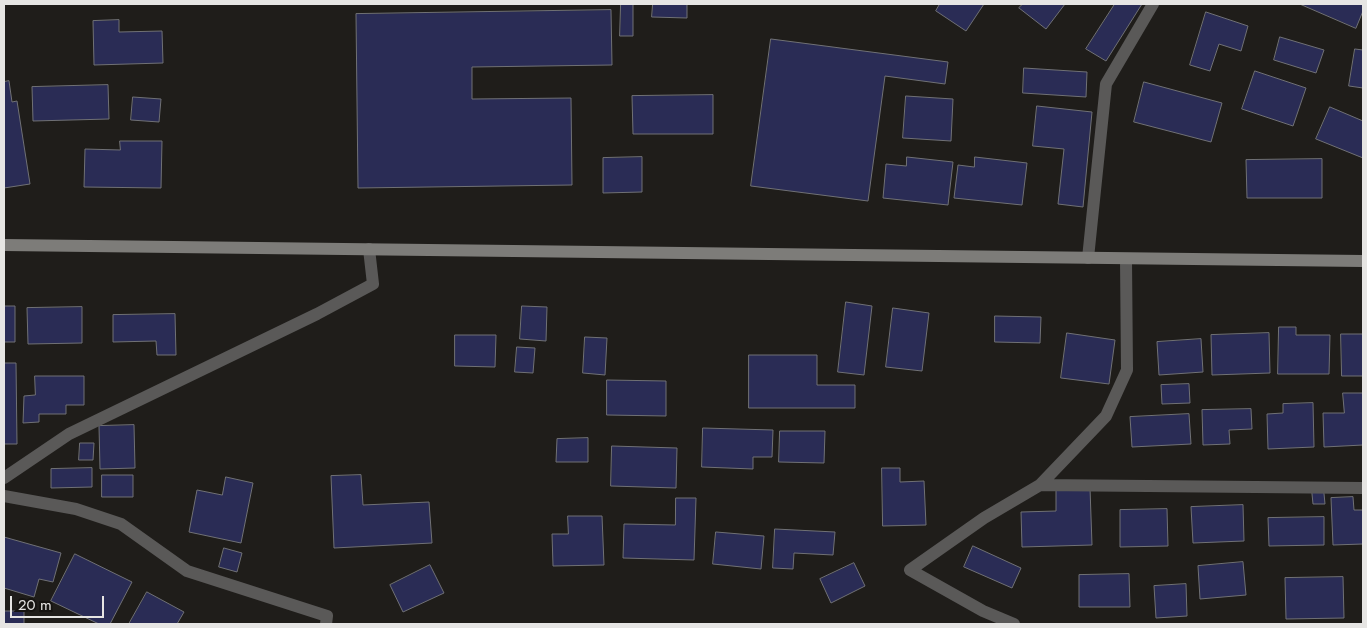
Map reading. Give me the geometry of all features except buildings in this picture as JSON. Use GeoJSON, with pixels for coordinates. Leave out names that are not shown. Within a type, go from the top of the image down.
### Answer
{"type":"FeatureCollection","features":[{"type":"Feature","properties":{"kind":"street"},"geometry":{"type":"LineString","coordinates":[[1088,258],[1106,84],[1153,4]]}},
{"type":"Feature","properties":{"kind":"street"},"geometry":{"type":"LineString","coordinates":[[4,245],[369,248],[1363,262]]}},
{"type":"Feature","properties":{"kind":"street"},"geometry":{"type":"LineString","coordinates":[[4,478],[69,434],[317,314],[373,284],[369,248]]}},
{"type":"Feature","properties":{"kind":"street"},"geometry":{"type":"LineString","coordinates":[[1014,624],[983,611],[910,570],[984,518],[1040,485],[1106,416],[1127,370],[1126,260]]}},
{"type":"Feature","properties":{"kind":"street"},"geometry":{"type":"LineString","coordinates":[[1040,485],[1363,488]]}},
{"type":"Feature","properties":{"kind":"street"},"geometry":{"type":"LineString","coordinates":[[4,496],[76,509],[121,524],[187,571],[327,616],[326,624]]}}]}
